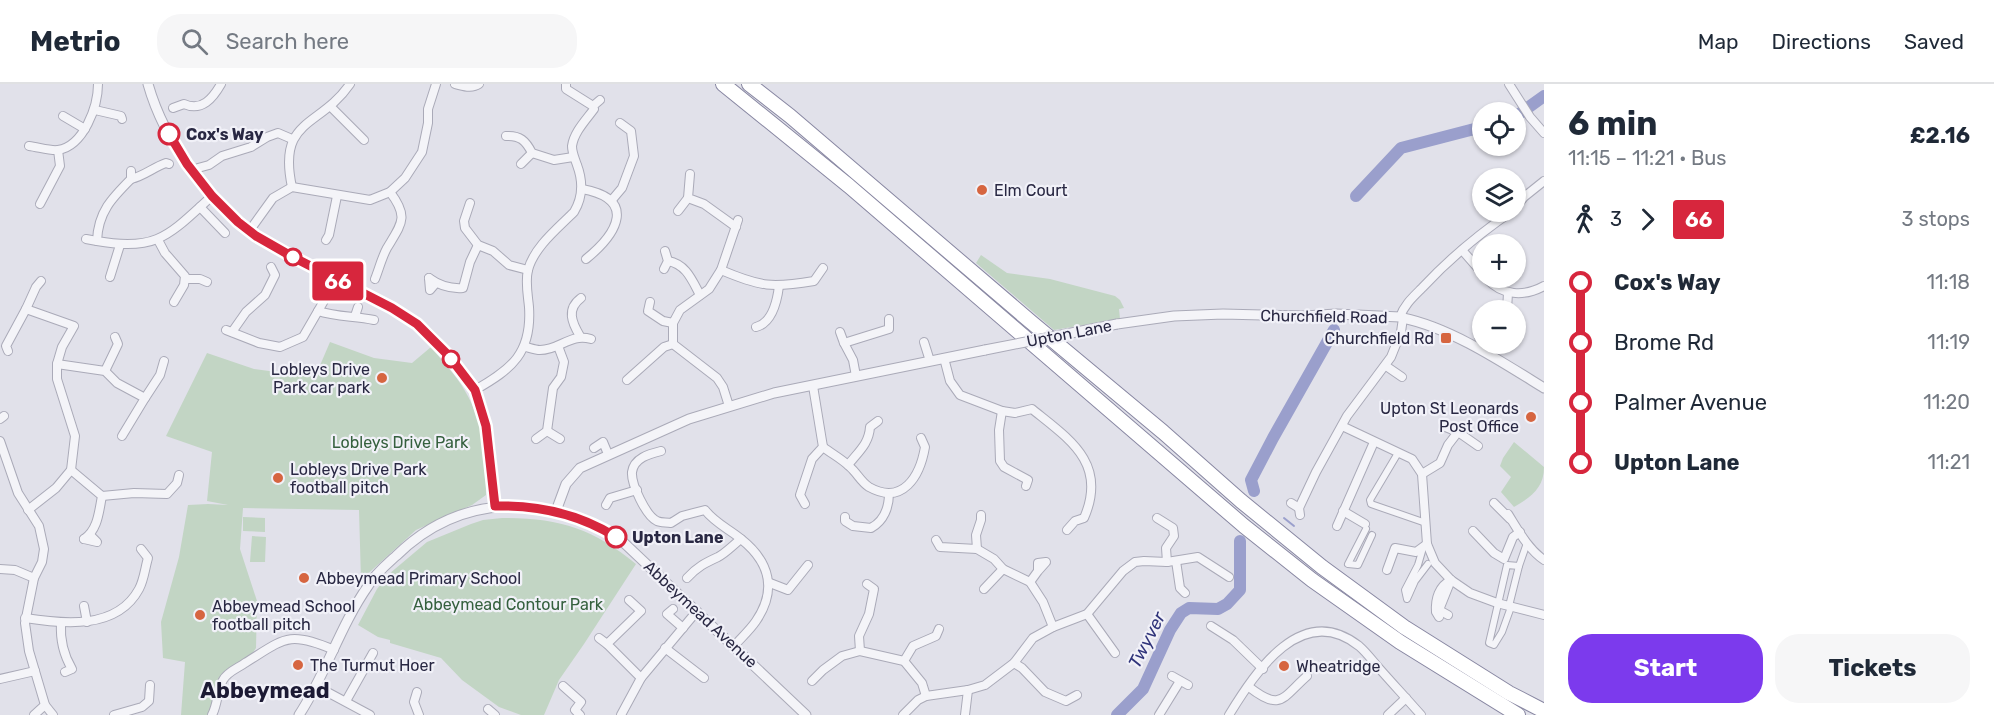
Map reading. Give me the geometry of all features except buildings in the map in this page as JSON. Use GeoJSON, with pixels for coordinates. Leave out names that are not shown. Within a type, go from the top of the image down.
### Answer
{"type":"FeatureCollection","features":[{"type":"Feature","properties":{"kind":"highway"},"geometry":{"type":"LineString","coordinates":[[723,84],[840,179],[1252,533],[1312,580],[1400,642],[1518,715]]}},
{"type":"Feature","properties":{"kind":"highway"},"geometry":{"type":"LineString","coordinates":[[749,84],[799,123],[1241,501],[1322,567],[1404,627],[1509,693],[1544,711]]}},
{"type":"Feature","properties":{"kind":"street"},"geometry":{"type":"LineString","coordinates":[[29,146],[58,150],[73,143],[85,129],[95,110],[98,84]]}},
{"type":"Feature","properties":{"kind":"street"},"geometry":{"type":"LineString","coordinates":[[148,84],[169,134],[187,164],[212,196],[238,222],[256,236],[392,308],[417,324],[449,356],[475,390],[486,426],[495,506]]}},
{"type":"Feature","properties":{"kind":"street"},"geometry":{"type":"LineString","coordinates":[[173,108],[185,100],[190,107],[213,99],[221,84]]}},
{"type":"Feature","properties":{"kind":"street"},"geometry":{"type":"LineString","coordinates":[[292,187],[288,159],[292,139],[314,116],[331,107],[350,84]]}},
{"type":"Feature","properties":{"kind":"street"},"geometry":{"type":"LineString","coordinates":[[250,230],[273,198],[292,187],[369,200],[390,192],[405,178],[422,152],[428,123],[428,109],[436,84]]}},
{"type":"Feature","properties":{"kind":"street"},"geometry":{"type":"LineString","coordinates":[[455,84],[463,87],[479,84]]}},
{"type":"Feature","properties":{"kind":"street"},"geometry":{"type":"LineString","coordinates":[[1509,84],[1530,117],[1544,133]]}},
{"type":"Feature","properties":{"kind":"street"},"geometry":{"type":"LineString","coordinates":[[565,89],[593,106]]}},
{"type":"Feature","properties":{"kind":"street"},"geometry":{"type":"LineString","coordinates":[[475,390],[513,365],[526,346],[530,318],[528,270],[538,250],[574,212],[578,204],[582,189],[581,179],[572,148],[575,136],[594,109],[593,106],[600,100]]}},
{"type":"Feature","properties":{"kind":"street"},"geometry":{"type":"LineString","coordinates":[[331,107],[359,138]]}},
{"type":"Feature","properties":{"kind":"street"},"geometry":{"type":"LineString","coordinates":[[95,110],[123,115]]}},
{"type":"Feature","properties":{"kind":"street"},"geometry":{"type":"LineString","coordinates":[[63,116],[85,129]]}},
{"type":"Feature","properties":{"kind":"street"},"geometry":{"type":"LineString","coordinates":[[611,201],[622,188],[634,156],[627,128]]}},
{"type":"Feature","properties":{"kind":"street"},"geometry":{"type":"LineString","coordinates":[[198,168],[209,165],[222,156],[251,147],[278,133],[292,139]]}},
{"type":"Feature","properties":{"kind":"street"},"geometry":{"type":"LineString","coordinates":[[513,134],[526,142],[531,153],[554,160],[573,157]]}},
{"type":"Feature","properties":{"kind":"street"},"geometry":{"type":"LineString","coordinates":[[40,204],[60,166],[58,150]]}},
{"type":"Feature","properties":{"kind":"street"},"geometry":{"type":"LineString","coordinates":[[521,164],[531,153]]}},
{"type":"Feature","properties":{"kind":"street"},"geometry":{"type":"LineString","coordinates":[[97,241],[100,221],[110,200],[131,175],[140,177],[160,165],[169,164]]}},
{"type":"Feature","properties":{"kind":"street"},"geometry":{"type":"LineString","coordinates":[[209,165],[214,173]]}},
{"type":"Feature","properties":{"kind":"street"},"geometry":{"type":"LineString","coordinates":[[678,211],[688,198],[690,174]]}},
{"type":"Feature","properties":{"kind":"street"},"geometry":{"type":"LineString","coordinates":[[1526,195],[1544,181]]}},
{"type":"Feature","properties":{"kind":"street"},"geometry":{"type":"LineString","coordinates":[[582,189],[594,191],[611,201],[616,208],[617,221],[597,255],[586,259]]}},
{"type":"Feature","properties":{"kind":"street"},"geometry":{"type":"LineString","coordinates":[[375,279],[403,219],[400,206],[390,192]]}},
{"type":"Feature","properties":{"kind":"street"},"geometry":{"type":"LineString","coordinates":[[86,239],[120,245],[136,245],[158,240],[176,228],[212,196]]}},
{"type":"Feature","properties":{"kind":"street"},"geometry":{"type":"LineString","coordinates":[[326,240],[338,196]]}},
{"type":"Feature","properties":{"kind":"street"},"geometry":{"type":"LineString","coordinates":[[673,344],[673,323],[680,310],[709,289],[722,270],[737,223],[704,204],[688,198]]}},
{"type":"Feature","properties":{"kind":"street"},"geometry":{"type":"LineString","coordinates":[[200,207],[225,233]]}},
{"type":"Feature","properties":{"kind":"street"},"geometry":{"type":"LineString","coordinates":[[468,207],[464,221],[465,228],[478,245],[493,251],[509,265],[528,270]]}},
{"type":"Feature","properties":{"kind":"street"},"geometry":{"type":"LineString","coordinates":[[1291,503],[1299,512],[1316,472],[1355,403],[1386,366],[1401,332],[1406,304],[1446,262],[1498,222]]}},
{"type":"Feature","properties":{"kind":"street"},"geometry":{"type":"LineString","coordinates":[[158,240],[165,253],[185,276],[184,285],[172,303]]}},
{"type":"Feature","properties":{"kind":"street"},"geometry":{"type":"LineString","coordinates":[[110,278],[120,245]]}},
{"type":"Feature","properties":{"kind":"street"},"geometry":{"type":"LineString","coordinates":[[433,281],[465,292],[470,262],[478,245]]}},
{"type":"Feature","properties":{"kind":"street"},"geometry":{"type":"LineString","coordinates":[[1462,250],[1472,262]]}},
{"type":"Feature","properties":{"kind":"street"},"geometry":{"type":"LineString","coordinates":[[665,251],[666,265],[676,262],[686,269],[700,295]]}},
{"type":"Feature","properties":{"kind":"street"},"geometry":{"type":"LineString","coordinates":[[271,267],[275,275],[265,295],[229,331],[259,343],[280,347],[303,337],[336,280]]}},
{"type":"Feature","properties":{"kind":"street"},"geometry":{"type":"LineString","coordinates":[[722,270],[756,283],[779,286],[816,284],[823,268]]}},
{"type":"Feature","properties":{"kind":"street"},"geometry":{"type":"LineString","coordinates":[[185,279],[200,279],[207,282]]}},
{"type":"Feature","properties":{"kind":"street"},"geometry":{"type":"LineString","coordinates":[[5,349],[26,309],[35,283]]}},
{"type":"Feature","properties":{"kind":"street"},"geometry":{"type":"LineString","coordinates":[[756,327],[766,322],[777,300],[779,286]]}},
{"type":"Feature","properties":{"kind":"street"},"geometry":{"type":"LineString","coordinates":[[1499,288],[1519,295],[1532,293],[1544,286]]}},
{"type":"Feature","properties":{"kind":"street"},"geometry":{"type":"LineString","coordinates":[[1508,292],[1508,300]]}},
{"type":"Feature","properties":{"kind":"street"},"geometry":{"type":"LineString","coordinates":[[578,300],[572,321],[580,336]]}},
{"type":"Feature","properties":{"kind":"street"},"geometry":{"type":"LineString","coordinates":[[355,316],[358,307]]}},
{"type":"Feature","properties":{"kind":"street"},"geometry":{"type":"LineString","coordinates":[[648,307],[663,321],[673,323]]}},
{"type":"Feature","properties":{"kind":"street"},"geometry":{"type":"LineString","coordinates":[[26,309],[74,326],[62,347],[57,364],[57,379],[75,436],[70,471],[56,488],[28,510]]}},
{"type":"Feature","properties":{"kind":"street"},"geometry":{"type":"LineString","coordinates":[[318,311],[374,320]]}},
{"type":"Feature","properties":{"kind":"street","name":"Churchfield Road"},"geometry":{"type":"LineString","coordinates":[[1120,323],[1212,314],[1305,316],[1336,314],[1402,318],[1430,325],[1458,338],[1544,388]]}},
{"type":"Feature","properties":{"kind":"street"},"geometry":{"type":"LineString","coordinates":[[844,343],[892,331],[889,319]]}},
{"type":"Feature","properties":{"kind":"street","name":"Upton Lane"},"geometry":{"type":"LineString","coordinates":[[556,511],[566,484],[580,468],[678,424],[729,406],[774,393],[1120,323]]}},
{"type":"Feature","properties":{"kind":"street"},"geometry":{"type":"LineString","coordinates":[[840,332],[853,360],[856,376]]}},
{"type":"Feature","properties":{"kind":"street"},"geometry":{"type":"LineString","coordinates":[[526,346],[540,350],[558,346],[580,336],[591,339]]}},
{"type":"Feature","properties":{"kind":"street"},"geometry":{"type":"LineString","coordinates":[[105,371],[118,344],[115,337]]}},
{"type":"Feature","properties":{"kind":"street"},"geometry":{"type":"LineString","coordinates":[[924,342],[930,361]]}},
{"type":"Feature","properties":{"kind":"street"},"geometry":{"type":"LineString","coordinates":[[627,380],[636,368],[664,347],[673,344]]}},
{"type":"Feature","properties":{"kind":"street"},"geometry":{"type":"LineString","coordinates":[[673,344],[717,378],[723,387],[729,406]]}},
{"type":"Feature","properties":{"kind":"street"},"geometry":{"type":"LineString","coordinates":[[536,439],[547,432],[554,388],[561,376],[564,362],[558,346]]}},
{"type":"Feature","properties":{"kind":"street"},"geometry":{"type":"LineString","coordinates":[[944,358],[950,381],[960,395],[1002,411],[1015,413],[1032,409],[1076,446],[1085,458],[1090,472],[1088,509],[1080,520],[1075,521],[1067,530]]}},
{"type":"Feature","properties":{"kind":"street"},"geometry":{"type":"LineString","coordinates":[[124,433],[145,398],[163,375],[164,361]]}},
{"type":"Feature","properties":{"kind":"street"},"geometry":{"type":"LineString","coordinates":[[57,364],[105,371],[117,383],[145,398]]}},
{"type":"Feature","properties":{"kind":"street"},"geometry":{"type":"LineString","coordinates":[[1386,366],[1402,377]]}},
{"type":"Feature","properties":{"kind":"street"},"geometry":{"type":"LineString","coordinates":[[813,386],[823,447],[848,465],[868,486],[889,493],[904,489],[912,482],[928,446],[921,438]]}},
{"type":"Feature","properties":{"kind":"street"},"geometry":{"type":"LineString","coordinates":[[1002,411],[997,461],[1028,480]]}},
{"type":"Feature","properties":{"kind":"street"},"geometry":{"type":"LineString","coordinates":[[848,465],[869,437],[867,426],[878,421]]}},
{"type":"Feature","properties":{"kind":"street"},"geometry":{"type":"LineString","coordinates":[[1342,426],[1412,459],[1422,474],[1421,550],[1418,565],[1405,590],[1407,599],[1415,581],[1431,564]]}},
{"type":"Feature","properties":{"kind":"street"},"geometry":{"type":"LineString","coordinates":[[1443,426],[1458,432],[1478,446]]}},
{"type":"Feature","properties":{"kind":"street"},"geometry":{"type":"LineString","coordinates":[[547,432],[560,439]]}},
{"type":"Feature","properties":{"kind":"street"},"geometry":{"type":"LineString","coordinates":[[1422,474],[1440,464],[1458,432]]}},
{"type":"Feature","properties":{"kind":"street"},"geometry":{"type":"LineString","coordinates":[[594,448],[605,438],[608,454]]}},
{"type":"Feature","properties":{"kind":"street"},"geometry":{"type":"LineString","coordinates":[[0,441],[4,466],[39,526],[44,549],[42,562],[34,578],[25,618],[26,637],[45,705],[53,715]]}},
{"type":"Feature","properties":{"kind":"street"},"geometry":{"type":"LineString","coordinates":[[1337,526],[1374,442]]}},
{"type":"Feature","properties":{"kind":"street"},"geometry":{"type":"LineString","coordinates":[[805,504],[796,495],[812,459],[823,447]]}},
{"type":"Feature","properties":{"kind":"street"},"geometry":{"type":"LineString","coordinates":[[660,451],[642,458],[634,467],[632,474],[647,512],[656,520],[671,523],[682,516],[705,510],[712,520],[741,538],[755,551],[764,565],[770,583],[766,603],[756,622],[734,646]]}},
{"type":"Feature","properties":{"kind":"street"},"geometry":{"type":"LineString","coordinates":[[1398,453],[1370,500],[1371,504],[1423,522]]}},
{"type":"Feature","properties":{"kind":"street"},"geometry":{"type":"LineString","coordinates":[[70,471],[102,496],[134,493],[166,494],[178,479]]}},
{"type":"Feature","properties":{"kind":"street"},"geometry":{"type":"LineString","coordinates":[[606,505],[610,498],[637,490]]}},
{"type":"Feature","properties":{"kind":"street"},"geometry":{"type":"LineString","coordinates":[[845,517],[845,521],[853,526],[871,528],[886,511],[889,493]]}},
{"type":"Feature","properties":{"kind":"street"},"geometry":{"type":"LineString","coordinates":[[87,537],[97,522],[102,496]]}},
{"type":"Feature","properties":{"kind":"street"},"geometry":{"type":"LineString","coordinates":[[1494,502],[1510,517],[1527,543],[1542,557]]}},
{"type":"Feature","properties":{"kind":"street","name":"Abbeymead Avenue"},"geometry":{"type":"LineString","coordinates":[[299,715],[367,587],[405,546],[421,534],[446,522],[495,506],[520,506],[556,511],[588,522],[622,541],[806,715]]}},
{"type":"Feature","properties":{"kind":"street"},"geometry":{"type":"LineString","coordinates":[[1343,511],[1365,527],[1348,564],[1358,565],[1372,535]]}},
{"type":"Feature","properties":{"kind":"street"},"geometry":{"type":"LineString","coordinates":[[977,549],[976,535],[983,518]]}},
{"type":"Feature","properties":{"kind":"street"},"geometry":{"type":"LineString","coordinates":[[1157,518],[1173,528],[1174,536],[1166,548],[1180,588],[1185,592]]}},
{"type":"Feature","properties":{"kind":"street"},"geometry":{"type":"LineString","coordinates":[[1473,531],[1494,553],[1504,559],[1513,537],[1520,532]]}},
{"type":"Feature","properties":{"kind":"street"},"geometry":{"type":"LineString","coordinates":[[687,578],[697,567],[720,556],[741,538]]}},
{"type":"Feature","properties":{"kind":"street"},"geometry":{"type":"LineString","coordinates":[[936,540],[940,547],[977,549],[994,559],[1003,569],[1030,582],[1053,627]]}},
{"type":"Feature","properties":{"kind":"street"},"geometry":{"type":"LineString","coordinates":[[1519,567],[1507,565],[1489,643],[1494,645],[1502,632],[1527,543]]}},
{"type":"Feature","properties":{"kind":"street"},"geometry":{"type":"LineString","coordinates":[[1387,570],[1392,545],[1421,550],[1431,564],[1470,592],[1497,603],[1544,615]]}},
{"type":"Feature","properties":{"kind":"street"},"geometry":{"type":"LineString","coordinates":[[25,618],[61,623],[87,622],[120,610],[133,599],[141,588],[151,556],[141,549]]}},
{"type":"Feature","properties":{"kind":"street"},"geometry":{"type":"LineString","coordinates":[[1421,550],[1431,564]]}},
{"type":"Feature","properties":{"kind":"street"},"geometry":{"type":"LineString","coordinates":[[903,715],[918,700],[926,696],[985,685],[1014,663],[1033,638],[1053,627],[1087,614],[1129,566],[1144,561],[1172,562],[1198,557],[1229,577]]}},
{"type":"Feature","properties":{"kind":"street"},"geometry":{"type":"LineString","coordinates":[[770,583],[788,590],[808,565]]}},
{"type":"Feature","properties":{"kind":"street"},"geometry":{"type":"LineString","coordinates":[[0,569],[15,570],[34,578]]}},
{"type":"Feature","properties":{"kind":"street"},"geometry":{"type":"LineString","coordinates":[[984,589],[1003,569]]}},
{"type":"Feature","properties":{"kind":"street"},"geometry":{"type":"LineString","coordinates":[[1030,582],[1038,571]]}},
{"type":"Feature","properties":{"kind":"street"},"geometry":{"type":"LineString","coordinates":[[1443,616],[1440,609],[1451,580]]}},
{"type":"Feature","properties":{"kind":"street"},"geometry":{"type":"LineString","coordinates":[[860,651],[859,636],[869,614],[874,590],[867,584]]}},
{"type":"Feature","properties":{"kind":"street"},"geometry":{"type":"LineString","coordinates":[[607,644],[641,611],[629,600]]}},
{"type":"Feature","properties":{"kind":"street"},"geometry":{"type":"LineString","coordinates":[[84,606],[87,622]]}},
{"type":"Feature","properties":{"kind":"street"},"geometry":{"type":"LineString","coordinates":[[673,609],[666,614],[683,628]]}},
{"type":"Feature","properties":{"kind":"street"},"geometry":{"type":"LineString","coordinates":[[621,715],[641,678],[698,611]]}},
{"type":"Feature","properties":{"kind":"street"},"geometry":{"type":"LineString","coordinates":[[1087,614],[1114,648]]}},
{"type":"Feature","properties":{"kind":"street"},"geometry":{"type":"LineString","coordinates":[[61,623],[60,636],[64,655],[71,669]]}},
{"type":"Feature","properties":{"kind":"street"},"geometry":{"type":"LineString","coordinates":[[1211,626],[1263,669]]}},
{"type":"Feature","properties":{"kind":"street"},"geometry":{"type":"LineString","coordinates":[[904,661],[913,646],[936,636],[939,629]]}},
{"type":"Feature","properties":{"kind":"street"},"geometry":{"type":"LineString","coordinates":[[1229,715],[1281,648],[1305,633],[1325,632],[1340,634],[1360,647],[1421,715]]}},
{"type":"Feature","properties":{"kind":"street"},"geometry":{"type":"LineString","coordinates":[[212,715],[224,679],[274,645],[284,640],[300,638],[334,650]]}},
{"type":"Feature","properties":{"kind":"street"},"geometry":{"type":"LineString","coordinates":[[599,638],[641,678]]}},
{"type":"Feature","properties":{"kind":"street"},"geometry":{"type":"LineString","coordinates":[[665,648],[704,678]]}},
{"type":"Feature","properties":{"kind":"street"},"geometry":{"type":"LineString","coordinates":[[812,681],[842,656],[860,651],[904,661],[922,683],[926,696]]}},
{"type":"Feature","properties":{"kind":"street"},"geometry":{"type":"LineString","coordinates":[[346,701],[373,653]]}},
{"type":"Feature","properties":{"kind":"street"},"geometry":{"type":"LineString","coordinates":[[1014,663],[1022,668],[1045,692],[1066,701],[1077,695]]}},
{"type":"Feature","properties":{"kind":"street"},"geometry":{"type":"LineString","coordinates":[[0,679],[35,671]]}},
{"type":"Feature","properties":{"kind":"street"},"geometry":{"type":"LineString","coordinates":[[1172,676],[1188,686]]}},
{"type":"Feature","properties":{"kind":"street"},"geometry":{"type":"LineString","coordinates":[[1249,687],[1262,697],[1276,701],[1286,697],[1297,680],[1307,676]]}},
{"type":"Feature","properties":{"kind":"street"},"geometry":{"type":"LineString","coordinates":[[1159,715],[1180,681]]}},
{"type":"Feature","properties":{"kind":"street"},"geometry":{"type":"LineString","coordinates":[[114,715],[142,707],[149,701],[150,685]]}},
{"type":"Feature","properties":{"kind":"street"},"geometry":{"type":"LineString","coordinates":[[316,686],[370,715]]}},
{"type":"Feature","properties":{"kind":"street"},"geometry":{"type":"LineString","coordinates":[[563,686],[581,702],[575,713]]}},
{"type":"Feature","properties":{"kind":"street"},"geometry":{"type":"LineString","coordinates":[[965,715],[968,690]]}},
{"type":"Feature","properties":{"kind":"street"},"geometry":{"type":"LineString","coordinates":[[417,692],[414,702],[419,715]]}},
{"type":"Feature","properties":{"kind":"street"},"geometry":{"type":"LineString","coordinates":[[1388,715],[1406,698]]}},
{"type":"Feature","properties":{"kind":"street"},"geometry":{"type":"LineString","coordinates":[[34,715],[45,705]]}},
{"type":"Feature","properties":{"kind":"street"},"geometry":{"type":"LineString","coordinates":[[488,709],[495,715]]}},
{"type":"Feature","properties":{"kind":"green space"},"geometry":{"type":"Polygon","coordinates":[[[981,255],[1007,273],[1050,279],[1115,296],[1124,308],[1119,309],[1120,319],[1054,330],[976,263],[981,255]]]}},
{"type":"Feature","properties":{"kind":"green space","name":"Lobleys Drive Park"},"geometry":{"type":"Polygon","coordinates":[[[330,342],[374,358],[412,363],[431,347],[461,385],[476,415],[483,442],[486,495],[472,505],[416,530],[361,580],[359,510],[243,508],[240,549],[257,601],[256,648],[246,663],[227,675],[212,715],[181,715],[185,662],[163,658],[161,622],[179,557],[188,505],[228,505],[207,501],[212,452],[166,436],[207,353],[254,369],[315,377],[330,342]]]}},
{"type":"Feature","properties":{"kind":"green space"},"geometry":{"type":"Polygon","coordinates":[[[1514,442],[1544,467],[1539,486],[1514,507],[1501,492],[1511,477],[1500,466],[1514,442]]]}},
{"type":"Feature","properties":{"kind":"green space"},"geometry":{"type":"Polygon","coordinates":[[[243,517],[265,518],[265,532],[243,531],[243,517]]]}},
{"type":"Feature","properties":{"kind":"green space","name":"Abbeymead Contour Park"},"geometry":{"type":"Polygon","coordinates":[[[502,518],[541,520],[574,527],[605,542],[636,564],[559,680],[544,715],[521,715],[499,707],[462,680],[441,658],[390,643],[390,640],[378,637],[358,625],[377,589],[389,574],[427,542],[483,520],[502,518]]]}},
{"type":"Feature","properties":{"kind":"green space"},"geometry":{"type":"Polygon","coordinates":[[[252,536],[266,537],[265,562],[250,562],[252,536]]]}},
{"type":"Feature","properties":{"kind":"waterway","name":"Twyver"},"geometry":{"type":"LineString","coordinates":[[1526,109],[1544,96]]}},
{"type":"Feature","properties":{"kind":"waterway","name":"Twyver"},"geometry":{"type":"LineString","coordinates":[[1356,196],[1401,148],[1472,130]]}},
{"type":"Feature","properties":{"kind":"waterway","name":"Twyver"},"geometry":{"type":"LineString","coordinates":[[1254,491],[1251,480],[1334,330]]}},
{"type":"Feature","properties":{"kind":"waterway"},"geometry":{"type":"LineString","coordinates":[[1284,518],[1294,526]]}},
{"type":"Feature","properties":{"kind":"waterway","name":"Twyver"},"geometry":{"type":"LineString","coordinates":[[1117,715],[1143,689],[1170,630],[1181,613],[1189,608],[1218,609],[1227,604],[1240,590],[1240,541]]}},
{"type":"Feature","properties":{"kind":"bus line","name":"66"},"geometry":{"type":"LineString","coordinates":[[169,134],[187,164],[212,196],[238,222],[256,236],[291,256],[392,308],[417,324],[440,345],[475,390],[486,426],[495,506],[520,506],[556,511],[588,522],[616,537]]}},
{"type":"Feature","properties":{"kind":"place","name":"Cox's Way"},"geometry":{"type":"Point","coordinates":[169,134]}},
{"type":"Feature","properties":{"kind":"place","name":"Elm Court"},"geometry":{"type":"Point","coordinates":[982,190]}},
{"type":"Feature","properties":{"kind":"place","name":"Churchfield Rd"},"geometry":{"type":"Point","coordinates":[1446,338]}},
{"type":"Feature","properties":{"kind":"place","name":"Lobleys Drive Park car park"},"geometry":{"type":"Point","coordinates":[382,378]}},
{"type":"Feature","properties":{"kind":"place","name":"Upton St Leonards Post Office"},"geometry":{"type":"Point","coordinates":[1531,417]}},
{"type":"Feature","properties":{"kind":"place","name":"Lobleys Drive Park football pitch"},"geometry":{"type":"Point","coordinates":[278,478]}},
{"type":"Feature","properties":{"kind":"place","name":"Upton Lane"},"geometry":{"type":"Point","coordinates":[616,537]}},
{"type":"Feature","properties":{"kind":"place","name":"Abbeymead Primary School"},"geometry":{"type":"Point","coordinates":[304,578]}},
{"type":"Feature","properties":{"kind":"place","name":"Abbeymead School football pitch"},"geometry":{"type":"Point","coordinates":[200,615]}},
{"type":"Feature","properties":{"kind":"place","name":"The Turmut Hoer"},"geometry":{"type":"Point","coordinates":[298,665]}},
{"type":"Feature","properties":{"kind":"place","name":"Wheatridge"},"geometry":{"type":"Point","coordinates":[1284,666]}},
{"type":"Feature","properties":{"kind":"district","name":"Abbeymead"},"geometry":{"type":"Point","coordinates":[265,690]}}]}
